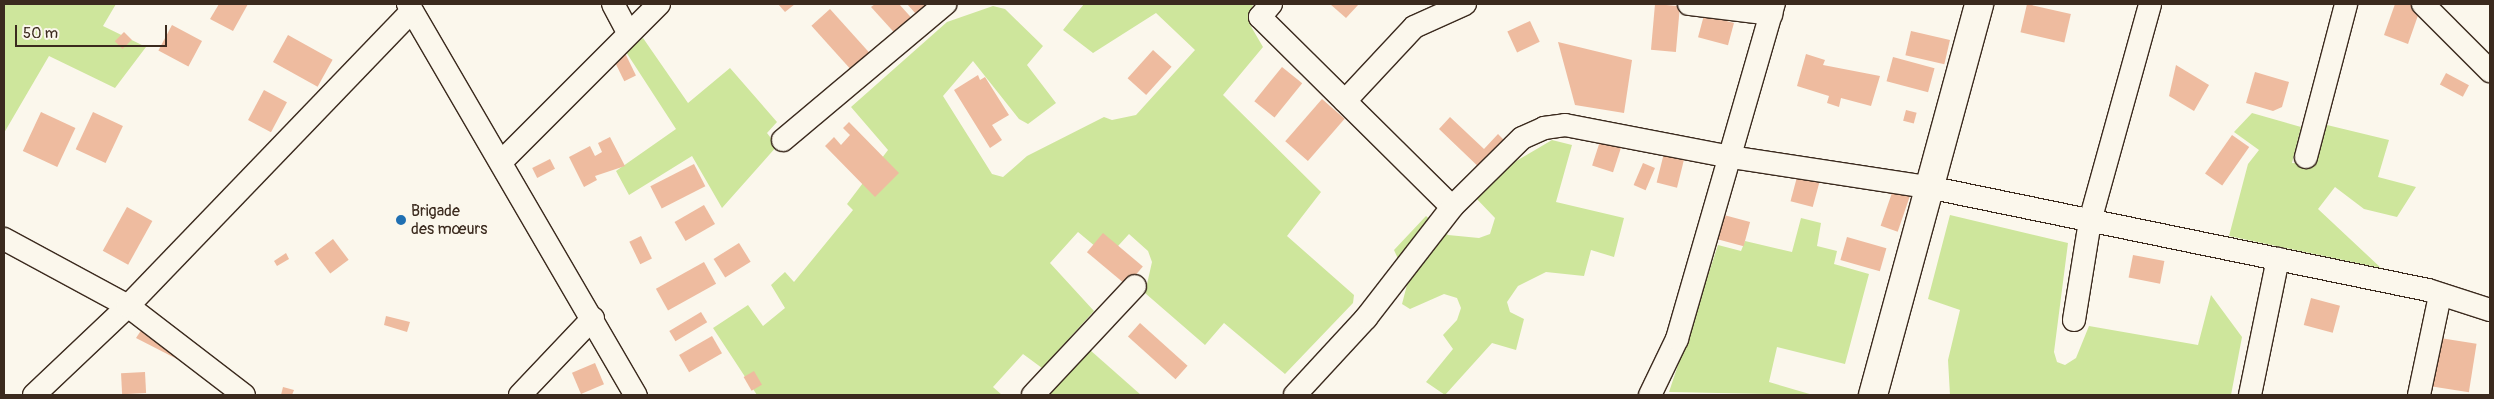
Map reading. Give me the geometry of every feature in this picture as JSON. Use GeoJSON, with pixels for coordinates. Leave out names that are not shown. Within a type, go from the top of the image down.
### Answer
{"type":"FeatureCollection","features":[{"type":"Feature","properties":{"kind":"street"},"geometry":{"type":"LineString","coordinates":[[613,4],[628,30]]}},
{"type":"Feature","properties":{"kind":"street"},"geometry":{"type":"LineString","coordinates":[[502,161],[628,30],[659,4]]}},
{"type":"Feature","properties":{"kind":"street"},"geometry":{"type":"LineString","coordinates":[[783,140],[945,4]]}},
{"type":"Feature","properties":{"kind":"street"},"geometry":{"type":"LineString","coordinates":[[1271,4],[1260,17],[1452,207]]}},
{"type":"Feature","properties":{"kind":"street"},"geometry":{"type":"LineString","coordinates":[[1345,101],[1414,27],[1465,4]]}},
{"type":"Feature","properties":{"kind":"street"},"geometry":{"type":"LineString","coordinates":[[1650,395],[1677,339],[1731,157],[1772,9],[1689,4]]}},
{"type":"Feature","properties":{"kind":"street"},"geometry":{"type":"LineString","coordinates":[[1873,395],[1979,4]]}},
{"type":"Feature","properties":{"kind":"street"},"geometry":{"type":"LineString","coordinates":[[2074,320],[2090,221],[2150,4]]}},
{"type":"Feature","properties":{"kind":"street"},"geometry":{"type":"LineString","coordinates":[[2306,157],[2346,4]]}},
{"type":"Feature","properties":{"kind":"street"},"geometry":{"type":"LineString","coordinates":[[2423,4],[2490,71]]}},
{"type":"Feature","properties":{"kind":"street"},"geometry":{"type":"LineString","coordinates":[[34,395],[128,306],[410,8],[502,161],[636,395]]}},
{"type":"Feature","properties":{"kind":"street"},"geometry":{"type":"LineString","coordinates":[[1295,395],[1366,318],[1452,207],[1522,138],[1544,128],[1585,127],[1731,157],[1928,187],[2278,259],[2440,295],[2490,310]]}},
{"type":"Feature","properties":{"kind":"street"},"geometry":{"type":"LineString","coordinates":[[4,239],[128,306],[244,395]]}},
{"type":"Feature","properties":{"kind":"street"},"geometry":{"type":"LineString","coordinates":[[2250,395],[2278,259]]}},
{"type":"Feature","properties":{"kind":"street"},"geometry":{"type":"LineString","coordinates":[[1033,395],[1135,286]]}},
{"type":"Feature","properties":{"kind":"street"},"geometry":{"type":"LineString","coordinates":[[2419,395],[2440,295]]}},
{"type":"Feature","properties":{"kind":"street"},"geometry":{"type":"LineString","coordinates":[[520,395],[593,318]]}},
{"type":"Feature","properties":{"kind":"green space"},"geometry":{"type":"Polygon","coordinates":[[[4,4],[116,4],[103,26],[146,47],[115,88],[49,56],[4,133],[4,4]]]}},
{"type":"Feature","properties":{"kind":"green space"},"geometry":{"type":"Polygon","coordinates":[[[1084,4],[1253,4],[1249,23],[1263,47],[1223,95],[1321,192],[1287,236],[1354,295],[1353,303],[1285,374],[1224,323],[1205,345],[1145,293],[1152,262],[1148,251],[1129,234],[1108,257],[1078,232],[1050,263],[1094,311],[1042,368],[1023,354],[993,387],[1002,395],[757,395],[713,328],[748,305],[763,326],[785,308],[771,285],[785,272],[794,282],[853,210],[847,204],[888,150],[851,107],[947,22],[993,6],[1005,9],[1043,46],[1027,65],[1056,103],[1028,124],[1019,119],[973,61],[943,96],[992,174],[1003,177],[1027,156],[1104,117],[1112,120],[1136,115],[1195,50],[1156,13],[1093,53],[1063,30],[1084,4]]]}},
{"type":"Feature","properties":{"kind":"green space"},"geometry":{"type":"Polygon","coordinates":[[[643,38],[688,103],[730,68],[777,122],[767,133],[777,146],[722,208],[692,156],[629,195],[616,171],[676,129],[626,52],[643,38]]]}},
{"type":"Feature","properties":{"kind":"green space"},"geometry":{"type":"Polygon","coordinates":[[[2252,113],[2301,127],[2292,163],[2316,164],[2327,125],[2389,140],[2378,177],[2416,187],[2397,217],[2364,209],[2335,187],[2318,209],[2381,268],[2229,236],[2248,164],[2259,150],[2234,132],[2252,113]]]}},
{"type":"Feature","properties":{"kind":"green space"},"geometry":{"type":"Polygon","coordinates":[[[1552,140],[1572,145],[1556,202],[1624,218],[1614,257],[1591,250],[1584,276],[1546,272],[1518,286],[1507,302],[1510,312],[1524,319],[1516,350],[1492,343],[1445,395],[1426,382],[1453,349],[1443,335],[1457,320],[1461,308],[1457,298],[1444,294],[1410,309],[1402,304],[1408,281],[1394,250],[1426,216],[1448,235],[1479,238],[1490,234],[1495,218],[1473,195],[1472,187],[1552,140]]]}},
{"type":"Feature","properties":{"kind":"green space"},"geometry":{"type":"Polygon","coordinates":[[[1950,215],[2068,243],[2054,352],[2057,362],[2065,365],[2076,358],[2089,326],[2198,345],[2211,295],[2242,337],[2231,395],[1950,395],[1948,360],[1960,310],[1928,299],[1950,215]]]}},
{"type":"Feature","properties":{"kind":"green space"},"geometry":{"type":"Polygon","coordinates":[[[1801,218],[1821,223],[1817,246],[1837,251],[1834,264],[1869,274],[1845,364],[1777,347],[1769,382],[1813,395],[1669,392],[1718,245],[1741,251],[1745,241],[1792,252],[1801,218]]]}},
{"type":"Feature","properties":{"kind":"green space"},"geometry":{"type":"Polygon","coordinates":[[[1090,350],[1141,395],[1048,395],[1090,350]]]}},
{"type":"Feature","properties":{"kind":"building"},"geometry":{"type":"Polygon","coordinates":[[[219,4],[248,4],[233,31],[210,19],[219,4]]]}},
{"type":"Feature","properties":{"kind":"building"},"geometry":{"type":"Polygon","coordinates":[[[778,4],[795,4],[785,12],[778,4]]]}},
{"type":"Feature","properties":{"kind":"building"},"geometry":{"type":"Polygon","coordinates":[[[875,4],[899,4],[917,24],[901,40],[871,7],[875,4]]]}},
{"type":"Feature","properties":{"kind":"building"},"geometry":{"type":"Polygon","coordinates":[[[907,4],[929,4],[924,23],[907,4]]]}},
{"type":"Feature","properties":{"kind":"building"},"geometry":{"type":"Polygon","coordinates":[[[1330,4],[1359,4],[1346,18],[1330,4]]]}},
{"type":"Feature","properties":{"kind":"building"},"geometry":{"type":"Polygon","coordinates":[[[1655,4],[1680,6],[1676,52],[1651,50],[1655,4]]]}},
{"type":"Feature","properties":{"kind":"building"},"geometry":{"type":"Polygon","coordinates":[[[2027,4],[2071,14],[2064,42],[2020,32],[2027,4]]]}},
{"type":"Feature","properties":{"kind":"building"},"geometry":{"type":"Polygon","coordinates":[[[2395,4],[2422,4],[2408,44],[2384,35],[2395,4]]]}},
{"type":"Feature","properties":{"kind":"building"},"geometry":{"type":"Polygon","coordinates":[[[830,9],[881,65],[862,82],[811,26],[830,9]]]}},
{"type":"Feature","properties":{"kind":"building"},"geometry":{"type":"Polygon","coordinates":[[[1704,15],[1734,23],[1728,45],[1698,37],[1704,15]]]}},
{"type":"Feature","properties":{"kind":"building"},"geometry":{"type":"Polygon","coordinates":[[[1530,21],[1540,42],[1517,52],[1507,32],[1530,21]]]}},
{"type":"Feature","properties":{"kind":"building"},"geometry":{"type":"Polygon","coordinates":[[[172,25],[202,41],[188,67],[158,51],[172,25]]]}},
{"type":"Feature","properties":{"kind":"building"},"geometry":{"type":"Polygon","coordinates":[[[1911,31],[1950,40],[1944,64],[1905,55],[1911,31]]]}},
{"type":"Feature","properties":{"kind":"building"},"geometry":{"type":"Polygon","coordinates":[[[124,32],[132,40],[123,49],[115,41],[124,32]]]}},
{"type":"Feature","properties":{"kind":"building"},"geometry":{"type":"Polygon","coordinates":[[[288,35],[333,60],[318,87],[273,62],[288,35]]]}},
{"type":"Feature","properties":{"kind":"building"},"geometry":{"type":"Polygon","coordinates":[[[1558,42],[1632,60],[1624,113],[1575,105],[1558,42]]]}},
{"type":"Feature","properties":{"kind":"building"},"geometry":{"type":"Polygon","coordinates":[[[1153,50],[1172,67],[1146,95],[1128,78],[1153,50]]]}},
{"type":"Feature","properties":{"kind":"building"},"geometry":{"type":"Polygon","coordinates":[[[625,53],[636,75],[624,81],[613,59],[625,53]]]}},
{"type":"Feature","properties":{"kind":"building"},"geometry":{"type":"Polygon","coordinates":[[[1806,54],[1825,60],[1823,65],[1880,76],[1871,106],[1841,98],[1839,107],[1827,103],[1829,96],[1797,86],[1806,54]]]}},
{"type":"Feature","properties":{"kind":"building"},"geometry":{"type":"Polygon","coordinates":[[[1893,57],[1935,68],[1928,92],[1887,81],[1893,57]]]}},
{"type":"Feature","properties":{"kind":"building"},"geometry":{"type":"Polygon","coordinates":[[[2176,65],[2209,85],[2194,111],[2169,96],[2176,65]]]}},
{"type":"Feature","properties":{"kind":"building"},"geometry":{"type":"Polygon","coordinates":[[[1282,67],[1302,83],[1275,118],[1254,101],[1282,67]]]}},
{"type":"Feature","properties":{"kind":"building"},"geometry":{"type":"Polygon","coordinates":[[[2255,72],[2289,82],[2282,107],[2273,111],[2246,103],[2255,72]]]}},
{"type":"Feature","properties":{"kind":"building"},"geometry":{"type":"Polygon","coordinates":[[[2446,73],[2469,85],[2463,97],[2440,84],[2446,73]]]}},
{"type":"Feature","properties":{"kind":"building"},"geometry":{"type":"Polygon","coordinates":[[[978,75],[980,80],[985,77],[1009,115],[992,125],[1002,140],[990,148],[954,90],[978,75]]]}},
{"type":"Feature","properties":{"kind":"building"},"geometry":{"type":"Polygon","coordinates":[[[264,90],[287,102],[271,132],[248,120],[264,90]]]}},
{"type":"Feature","properties":{"kind":"building"},"geometry":{"type":"Polygon","coordinates":[[[1322,99],[1345,119],[1308,161],[1285,141],[1322,99]]]}},
{"type":"Feature","properties":{"kind":"building"},"geometry":{"type":"Polygon","coordinates":[[[1906,110],[1917,113],[1914,123],[1903,121],[1906,110]]]}},
{"type":"Feature","properties":{"kind":"building"},"geometry":{"type":"Polygon","coordinates":[[[41,112],[75,128],[57,167],[23,151],[41,112]]]}},
{"type":"Feature","properties":{"kind":"building"},"geometry":{"type":"Polygon","coordinates":[[[93,112],[123,126],[106,163],[76,149],[93,112]]]}},
{"type":"Feature","properties":{"kind":"building"},"geometry":{"type":"Polygon","coordinates":[[[1450,117],[1484,149],[1498,134],[1510,146],[1485,173],[1439,129],[1450,117]]]}},
{"type":"Feature","properties":{"kind":"building"},"geometry":{"type":"Polygon","coordinates":[[[849,122],[899,173],[875,197],[825,146],[834,137],[841,145],[850,135],[843,128],[849,122]]]}},
{"type":"Feature","properties":{"kind":"building"},"geometry":{"type":"Polygon","coordinates":[[[1602,135],[1623,142],[1613,172],[1592,165],[1602,135]]]}},
{"type":"Feature","properties":{"kind":"building"},"geometry":{"type":"Polygon","coordinates":[[[2232,135],[2249,147],[2222,186],[2205,174],[2232,135]]]}},
{"type":"Feature","properties":{"kind":"building"},"geometry":{"type":"Polygon","coordinates":[[[610,137],[625,166],[595,176],[597,180],[584,187],[569,157],[590,146],[595,156],[602,152],[598,143],[610,137]]]}},
{"type":"Feature","properties":{"kind":"building"},"geometry":{"type":"Polygon","coordinates":[[[1668,137],[1688,142],[1677,188],[1657,183],[1668,137]]]}},
{"type":"Feature","properties":{"kind":"building"},"geometry":{"type":"Polygon","coordinates":[[[550,159],[555,169],[537,178],[532,168],[550,159]]]}},
{"type":"Feature","properties":{"kind":"building"},"geometry":{"type":"Polygon","coordinates":[[[1643,163],[1655,168],[1646,190],[1634,185],[1643,163]]]}},
{"type":"Feature","properties":{"kind":"building"},"geometry":{"type":"Polygon","coordinates":[[[694,164],[705,186],[662,209],[650,186],[694,164]]]}},
{"type":"Feature","properties":{"kind":"building"},"geometry":{"type":"Polygon","coordinates":[[[1797,177],[1819,183],[1813,207],[1791,201],[1797,177]]]}},
{"type":"Feature","properties":{"kind":"building"},"geometry":{"type":"Polygon","coordinates":[[[1894,187],[1911,193],[1898,232],[1881,226],[1894,187]]]}},
{"type":"Feature","properties":{"kind":"building"},"geometry":{"type":"Polygon","coordinates":[[[704,205],[715,224],[686,241],[675,222],[704,205]]]}},
{"type":"Feature","properties":{"kind":"building"},"geometry":{"type":"Polygon","coordinates":[[[127,207],[152,221],[128,265],[103,251],[127,207]]]}},
{"type":"Feature","properties":{"kind":"building"},"geometry":{"type":"Polygon","coordinates":[[[1724,215],[1750,222],[1744,246],[1718,239],[1724,215]]]}},
{"type":"Feature","properties":{"kind":"building"},"geometry":{"type":"Polygon","coordinates":[[[1103,233],[1143,266],[1127,286],[1087,252],[1103,233]]]}},
{"type":"Feature","properties":{"kind":"building"},"geometry":{"type":"Polygon","coordinates":[[[641,236],[652,258],[640,264],[629,242],[641,236]]]}},
{"type":"Feature","properties":{"kind":"building"},"geometry":{"type":"Polygon","coordinates":[[[1847,237],[1886,248],[1880,271],[1840,260],[1847,237]]]}},
{"type":"Feature","properties":{"kind":"building"},"geometry":{"type":"Polygon","coordinates":[[[333,239],[349,260],[330,274],[315,253],[333,239]]]}},
{"type":"Feature","properties":{"kind":"building"},"geometry":{"type":"Polygon","coordinates":[[[739,243],[751,262],[725,278],[714,259],[739,243]]]}},
{"type":"Feature","properties":{"kind":"building"},"geometry":{"type":"Polygon","coordinates":[[[286,253],[289,259],[277,266],[274,261],[286,253]]]}},
{"type":"Feature","properties":{"kind":"building"},"geometry":{"type":"Polygon","coordinates":[[[2133,255],[2164,261],[2160,284],[2129,278],[2133,255]]]}},
{"type":"Feature","properties":{"kind":"building"},"geometry":{"type":"Polygon","coordinates":[[[704,262],[716,284],[668,311],[656,289],[704,262]]]}},
{"type":"Feature","properties":{"kind":"building"},"geometry":{"type":"Polygon","coordinates":[[[2311,298],[2340,306],[2333,333],[2304,325],[2311,298]]]}},
{"type":"Feature","properties":{"kind":"building"},"geometry":{"type":"Polygon","coordinates":[[[701,312],[707,322],[675,341],[669,331],[701,312]]]}},
{"type":"Feature","properties":{"kind":"building"},"geometry":{"type":"Polygon","coordinates":[[[386,316],[410,322],[407,332],[384,325],[386,316]]]}},
{"type":"Feature","properties":{"kind":"building"},"geometry":{"type":"Polygon","coordinates":[[[148,320],[186,345],[177,359],[136,338],[148,320]]]}},
{"type":"Feature","properties":{"kind":"building"},"geometry":{"type":"Polygon","coordinates":[[[1140,323],[1188,366],[1176,379],[1128,336],[1140,323]]]}},
{"type":"Feature","properties":{"kind":"building"},"geometry":{"type":"Polygon","coordinates":[[[712,336],[722,353],[689,372],[679,355],[712,336]]]}},
{"type":"Feature","properties":{"kind":"building"},"geometry":{"type":"Polygon","coordinates":[[[2440,338],[2477,344],[2469,392],[2432,386],[2440,338]]]}},
{"type":"Feature","properties":{"kind":"building"},"geometry":{"type":"Polygon","coordinates":[[[595,363],[604,384],[581,394],[572,373],[595,363]]]}},
{"type":"Feature","properties":{"kind":"building"},"geometry":{"type":"Polygon","coordinates":[[[754,371],[762,385],[752,391],[744,377],[754,371]]]}},
{"type":"Feature","properties":{"kind":"building"},"geometry":{"type":"Polygon","coordinates":[[[145,372],[146,393],[122,394],[121,373],[145,372]]]}},
{"type":"Feature","properties":{"kind":"building"},"geometry":{"type":"Polygon","coordinates":[[[283,387],[294,390],[292,395],[281,395],[283,387]]]}},
{"type":"Feature","properties":{"kind":"place","name":"Brigade des mœurs"},"geometry":{"type":"Point","coordinates":[401,220]}}]}
